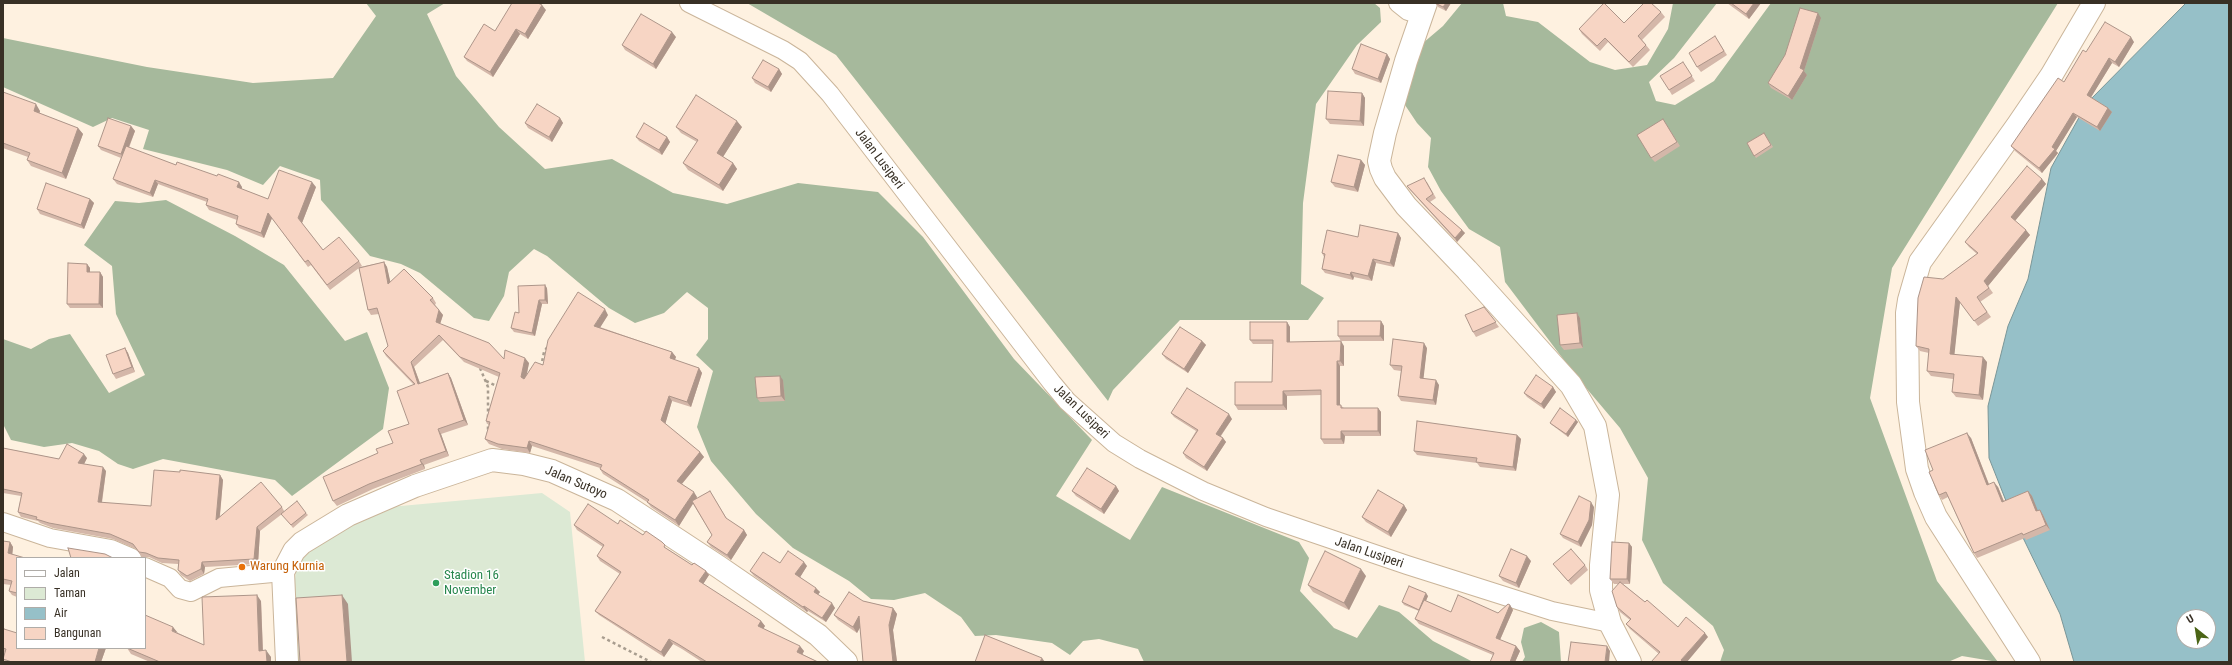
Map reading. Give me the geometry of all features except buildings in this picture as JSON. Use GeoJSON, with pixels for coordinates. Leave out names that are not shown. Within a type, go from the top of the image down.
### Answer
{"type":"FeatureCollection","features":[{"type":"Feature","properties":{"kind":"main road"},"geometry":{"type":"LineString","coordinates":[[2029,662],[1936,517],[1922,484],[1917,469],[1908,402],[1907,313],[1909,300],[1920,262],[2051,76],[2094,3]]}},
{"type":"Feature","properties":{"kind":"main road"},"geometry":{"type":"LineString","coordinates":[[1424,9],[1385,133],[1379,161],[1381,169],[1385,178],[1406,206],[1467,270],[1571,385],[1595,426],[1608,495],[1601,590],[1610,622],[1630,662]]}},
{"type":"Feature","properties":{"kind":"main road","name":"Jalan Sutoyo"},"geometry":{"type":"LineString","coordinates":[[286,662],[283,572],[294,551],[302,543],[348,515],[415,486],[492,460],[524,464],[552,471],[617,500],[725,571],[812,631],[828,643],[846,662]]}},
{"type":"Feature","properties":{"kind":"street","name":"Jalan Lusiperi"},"geometry":{"type":"LineString","coordinates":[[689,3],[783,50],[800,61],[830,94],[1052,383],[1067,401],[1114,443],[1140,459],[1203,491],[1266,517],[1544,609],[1610,622]]}},
{"type":"Feature","properties":{"kind":"street"},"geometry":{"type":"LineString","coordinates":[[1398,3],[1405,10],[1424,9]]}},
{"type":"Feature","properties":{"kind":"street"},"geometry":{"type":"LineString","coordinates":[[3,522],[50,538],[111,549],[130,557]]}},
{"type":"Feature","properties":{"kind":"street"},"geometry":{"type":"LineString","coordinates":[[146,567],[170,578],[180,589],[191,592],[219,578],[283,572]]}},
{"type":"Feature","properties":{"kind":"path"},"geometry":{"type":"LineString","coordinates":[[538,374],[544,352],[550,343]]}},
{"type":"Feature","properties":{"kind":"path"},"geometry":{"type":"LineString","coordinates":[[480,368],[486,382],[489,446],[492,460]]}},
{"type":"Feature","properties":{"kind":"path"},"geometry":{"type":"LineString","coordinates":[[486,382],[504,388]]}},
{"type":"Feature","properties":{"kind":"path"},"geometry":{"type":"LineString","coordinates":[[602,637],[652,662]]}},
{"type":"Feature","properties":{"kind":"green space"},"geometry":{"type":"Polygon","coordinates":[[[366,3],[445,3],[427,14],[456,76],[499,127],[545,169],[612,159],[673,193],[727,204],[798,183],[878,192],[923,237],[1014,359],[1092,440],[1056,496],[1130,540],[1162,487],[1299,542],[1309,558],[1300,591],[1334,628],[1357,638],[1379,605],[1399,612],[1433,641],[1473,662],[1144,662],[1138,649],[1099,639],[1083,641],[1070,655],[1052,643],[996,635],[975,636],[961,617],[925,593],[894,600],[871,599],[849,581],[793,548],[756,514],[711,461],[697,427],[713,371],[696,355],[708,339],[708,308],[687,292],[664,313],[635,323],[609,308],[547,256],[534,249],[509,272],[504,296],[489,321],[474,318],[420,273],[401,264],[370,256],[321,200],[320,180],[280,166],[263,185],[227,170],[143,149],[149,130],[112,118],[93,127],[3,87],[3,38],[147,67],[253,83],[333,78],[376,16],[366,3]]]}},
{"type":"Feature","properties":{"kind":"green space"},"geometry":{"type":"Polygon","coordinates":[[[747,3],[1374,3],[1380,8],[1381,22],[1357,45],[1316,104],[1303,203],[1301,284],[1324,298],[1308,320],[1180,320],[1113,390],[1108,401],[836,55],[747,3]]]}},
{"type":"Feature","properties":{"kind":"green space"},"geometry":{"type":"Polygon","coordinates":[[[1462,3],[1503,3],[1506,16],[1538,22],[1590,62],[1615,70],[1647,65],[1668,29],[1673,3],[1717,3],[1674,58],[1649,82],[1656,101],[1675,105],[1714,81],[1771,3],[2058,3],[1892,268],[1870,398],[1937,581],[1998,662],[1962,656],[1948,662],[1720,662],[1724,650],[1713,626],[1663,583],[1642,540],[1648,478],[1620,428],[1576,376],[1505,282],[1500,247],[1469,229],[1441,191],[1428,167],[1431,138],[1417,123],[1403,102],[1423,43],[1443,26],[1462,3]]]}},
{"type":"Feature","properties":{"kind":"green space"},"geometry":{"type":"Polygon","coordinates":[[[166,200],[235,236],[284,265],[345,341],[367,332],[389,388],[383,429],[292,496],[275,480],[163,459],[133,469],[118,464],[99,451],[72,443],[44,447],[11,440],[3,424],[3,339],[31,349],[49,339],[70,334],[109,393],[145,375],[116,314],[112,266],[84,245],[115,201],[139,203],[166,200]]]}},
{"type":"Feature","properties":{"kind":"green space","name":"Stadion 16 November"},"geometry":{"type":"Polygon","coordinates":[[[542,493],[570,512],[585,662],[295,662],[293,595],[296,570],[302,555],[346,524],[390,507],[542,493]]]}},
{"type":"Feature","properties":{"kind":"green space"},"geometry":{"type":"Polygon","coordinates":[[[1541,622],[1559,632],[1561,662],[1522,662],[1525,657],[1521,642],[1524,628],[1541,622]]]}},
{"type":"Feature","properties":{"kind":"water"},"geometry":{"type":"Polygon","coordinates":[[[2186,3],[2229,3],[2229,662],[2074,662],[2060,614],[2010,511],[1989,458],[1988,406],[2008,326],[2028,279],[2051,168],[2087,103],[2186,3]]]}},
{"type":"Feature","properties":{"kind":"place","name":"Warung Kurnia"},"geometry":{"type":"Point","coordinates":[242,567]}},
{"type":"Feature","properties":{"kind":"place","name":"Stadion 16 November"},"geometry":{"type":"Point","coordinates":[436,583]}}]}
